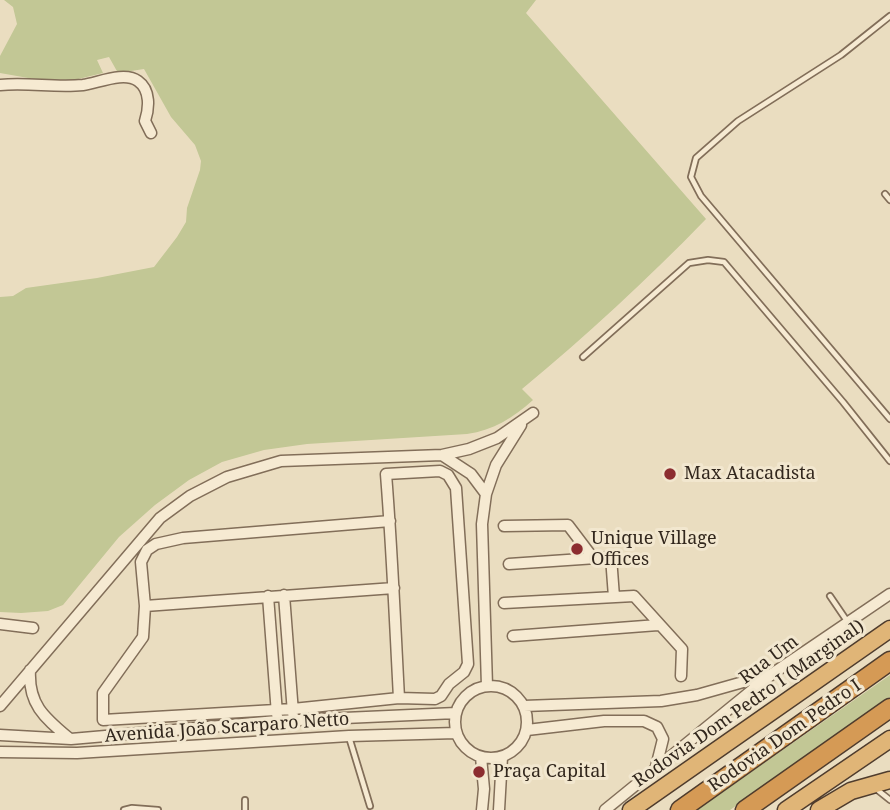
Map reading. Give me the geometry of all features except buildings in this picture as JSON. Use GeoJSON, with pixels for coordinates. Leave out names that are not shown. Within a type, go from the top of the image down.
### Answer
{"type":"FeatureCollection","features":[{"type":"Feature","properties":{"kind":"highway","name":"Rodovia Dom Pedro I (Marginal)"},"geometry":{"type":"LineString","coordinates":[[631,810],[890,629]]}},
{"type":"Feature","properties":{"kind":"highway","name":"Rodovia Dom Pedro I"},"geometry":{"type":"LineString","coordinates":[[680,810],[890,661]]}},
{"type":"Feature","properties":{"kind":"highway"},"geometry":{"type":"LineString","coordinates":[[745,810],[890,708]]}},
{"type":"Feature","properties":{"kind":"highway"},"geometry":{"type":"LineString","coordinates":[[786,810],[890,739]]}},
{"type":"Feature","properties":{"kind":"highway"},"geometry":{"type":"LineString","coordinates":[[819,810],[851,791],[890,779]]}},
{"type":"Feature","properties":{"kind":"street"},"geometry":{"type":"LineString","coordinates":[[0,85],[58,86],[127,78],[137,80],[146,91],[149,108],[145,121],[151,133]]}},
{"type":"Feature","properties":{"kind":"street"},"geometry":{"type":"LineString","coordinates":[[0,706],[160,518],[190,496],[227,477],[281,461],[442,456],[497,438],[533,413]]}},
{"type":"Feature","properties":{"kind":"street"},"geometry":{"type":"LineString","coordinates":[[487,686],[482,524],[486,494],[496,466],[523,421]]}},
{"type":"Feature","properties":{"kind":"street"},"geometry":{"type":"LineString","coordinates":[[442,456],[471,474],[486,494]]}},
{"type":"Feature","properties":{"kind":"street"},"geometry":{"type":"LineString","coordinates":[[390,521],[183,538],[156,544],[146,550],[141,562],[145,606],[143,637],[103,694],[103,720],[293,709],[398,698],[435,699],[441,696],[449,684],[464,672],[468,664],[456,488],[448,475],[432,470],[386,474],[390,521],[394,588],[398,698]]}},
{"type":"Feature","properties":{"kind":"street"},"geometry":{"type":"LineString","coordinates":[[504,526],[568,525],[593,558]]}},
{"type":"Feature","properties":{"kind":"street"},"geometry":{"type":"LineString","coordinates":[[509,564],[611,556],[614,597]]}},
{"type":"Feature","properties":{"kind":"street"},"geometry":{"type":"LineString","coordinates":[[145,606],[394,588]]}},
{"type":"Feature","properties":{"kind":"street","name":"Rua Um"},"geometry":{"type":"LineString","coordinates":[[605,810],[772,674],[890,594]]}},
{"type":"Feature","properties":{"kind":"street"},"geometry":{"type":"LineString","coordinates":[[284,595],[293,721]]}},
{"type":"Feature","properties":{"kind":"street"},"geometry":{"type":"LineString","coordinates":[[268,596],[277,721]]}},
{"type":"Feature","properties":{"kind":"street"},"geometry":{"type":"LineString","coordinates":[[504,603],[634,596],[682,649],[681,676]]}},
{"type":"Feature","properties":{"kind":"street"},"geometry":{"type":"LineString","coordinates":[[0,624],[33,628]]}},
{"type":"Feature","properties":{"kind":"street"},"geometry":{"type":"LineString","coordinates":[[513,636],[658,625]]}},
{"type":"Feature","properties":{"kind":"street"},"geometry":{"type":"LineString","coordinates":[[30,670],[29,685],[45,719],[71,739]]}},
{"type":"Feature","properties":{"kind":"street"},"geometry":{"type":"LineString","coordinates":[[524,706],[660,701],[697,695],[772,674]]}},
{"type":"Feature","properties":{"kind":"street"},"geometry":{"type":"LineString","coordinates":[[498,686],[509,690],[524,706],[527,730],[513,751],[502,757],[481,757],[470,752],[456,733],[456,713],[467,695],[476,689],[498,686]]}},
{"type":"Feature","properties":{"kind":"street","name":"Avenida João Scarparo Netto"},"geometry":{"type":"LineString","coordinates":[[0,735],[71,739],[277,721],[456,713]]}},
{"type":"Feature","properties":{"kind":"street"},"geometry":{"type":"LineString","coordinates":[[527,730],[604,721],[644,721],[657,727],[663,740],[656,769]]}},
{"type":"Feature","properties":{"kind":"street","name":"Avenida João Scarparo Netto"},"geometry":{"type":"LineString","coordinates":[[0,752],[77,753],[349,736],[456,733]]}},
{"type":"Feature","properties":{"kind":"street"},"geometry":{"type":"LineString","coordinates":[[481,757],[484,789],[482,810]]}},
{"type":"Feature","properties":{"kind":"street"},"geometry":{"type":"LineString","coordinates":[[499,810],[502,757]]}},
{"type":"Feature","properties":{"kind":"lane"},"geometry":{"type":"LineString","coordinates":[[890,16],[841,55],[738,121],[696,158],[691,177],[701,196],[890,419]]}},
{"type":"Feature","properties":{"kind":"lane"},"geometry":{"type":"LineString","coordinates":[[885,194],[890,200]]}},
{"type":"Feature","properties":{"kind":"lane"},"geometry":{"type":"LineString","coordinates":[[583,357],[689,263],[708,260],[724,262],[890,461]]}},
{"type":"Feature","properties":{"kind":"lane"},"geometry":{"type":"LineString","coordinates":[[830,596],[848,623]]}},
{"type":"Feature","properties":{"kind":"lane"},"geometry":{"type":"LineString","coordinates":[[349,736],[370,806]]}},
{"type":"Feature","properties":{"kind":"lane"},"geometry":{"type":"LineString","coordinates":[[868,785],[890,800]]}},
{"type":"Feature","properties":{"kind":"lane"},"geometry":{"type":"LineString","coordinates":[[245,800],[245,810]]}},
{"type":"Feature","properties":{"kind":"lane"},"geometry":{"type":"LineString","coordinates":[[124,810],[158,810]]}},
{"type":"Feature","properties":{"kind":"green space"},"geometry":{"type":"Polygon","coordinates":[[[4,0],[536,0],[526,13],[706,219],[616,307],[522,389],[533,400],[503,422],[486,430],[467,434],[307,444],[264,450],[222,462],[189,480],[119,537],[63,605],[48,611],[0,612],[0,297],[13,296],[26,288],[154,267],[186,222],[187,208],[201,161],[195,145],[171,117],[144,69],[118,73],[109,57],[97,60],[103,73],[70,81],[51,82],[0,73],[0,56],[17,24],[13,7],[4,0]]]}},
{"type":"Feature","properties":{"kind":"green space"},"geometry":{"type":"Polygon","coordinates":[[[890,675],[890,697],[730,810],[697,810],[890,675]]]}},
{"type":"Feature","properties":{"kind":"place","name":"Max Atacadista"},"geometry":{"type":"Point","coordinates":[670,474]}},
{"type":"Feature","properties":{"kind":"place","name":"Unique Village Offices"},"geometry":{"type":"Point","coordinates":[577,549]}},
{"type":"Feature","properties":{"kind":"place","name":"Praça Capital"},"geometry":{"type":"Point","coordinates":[479,772]}}]}
